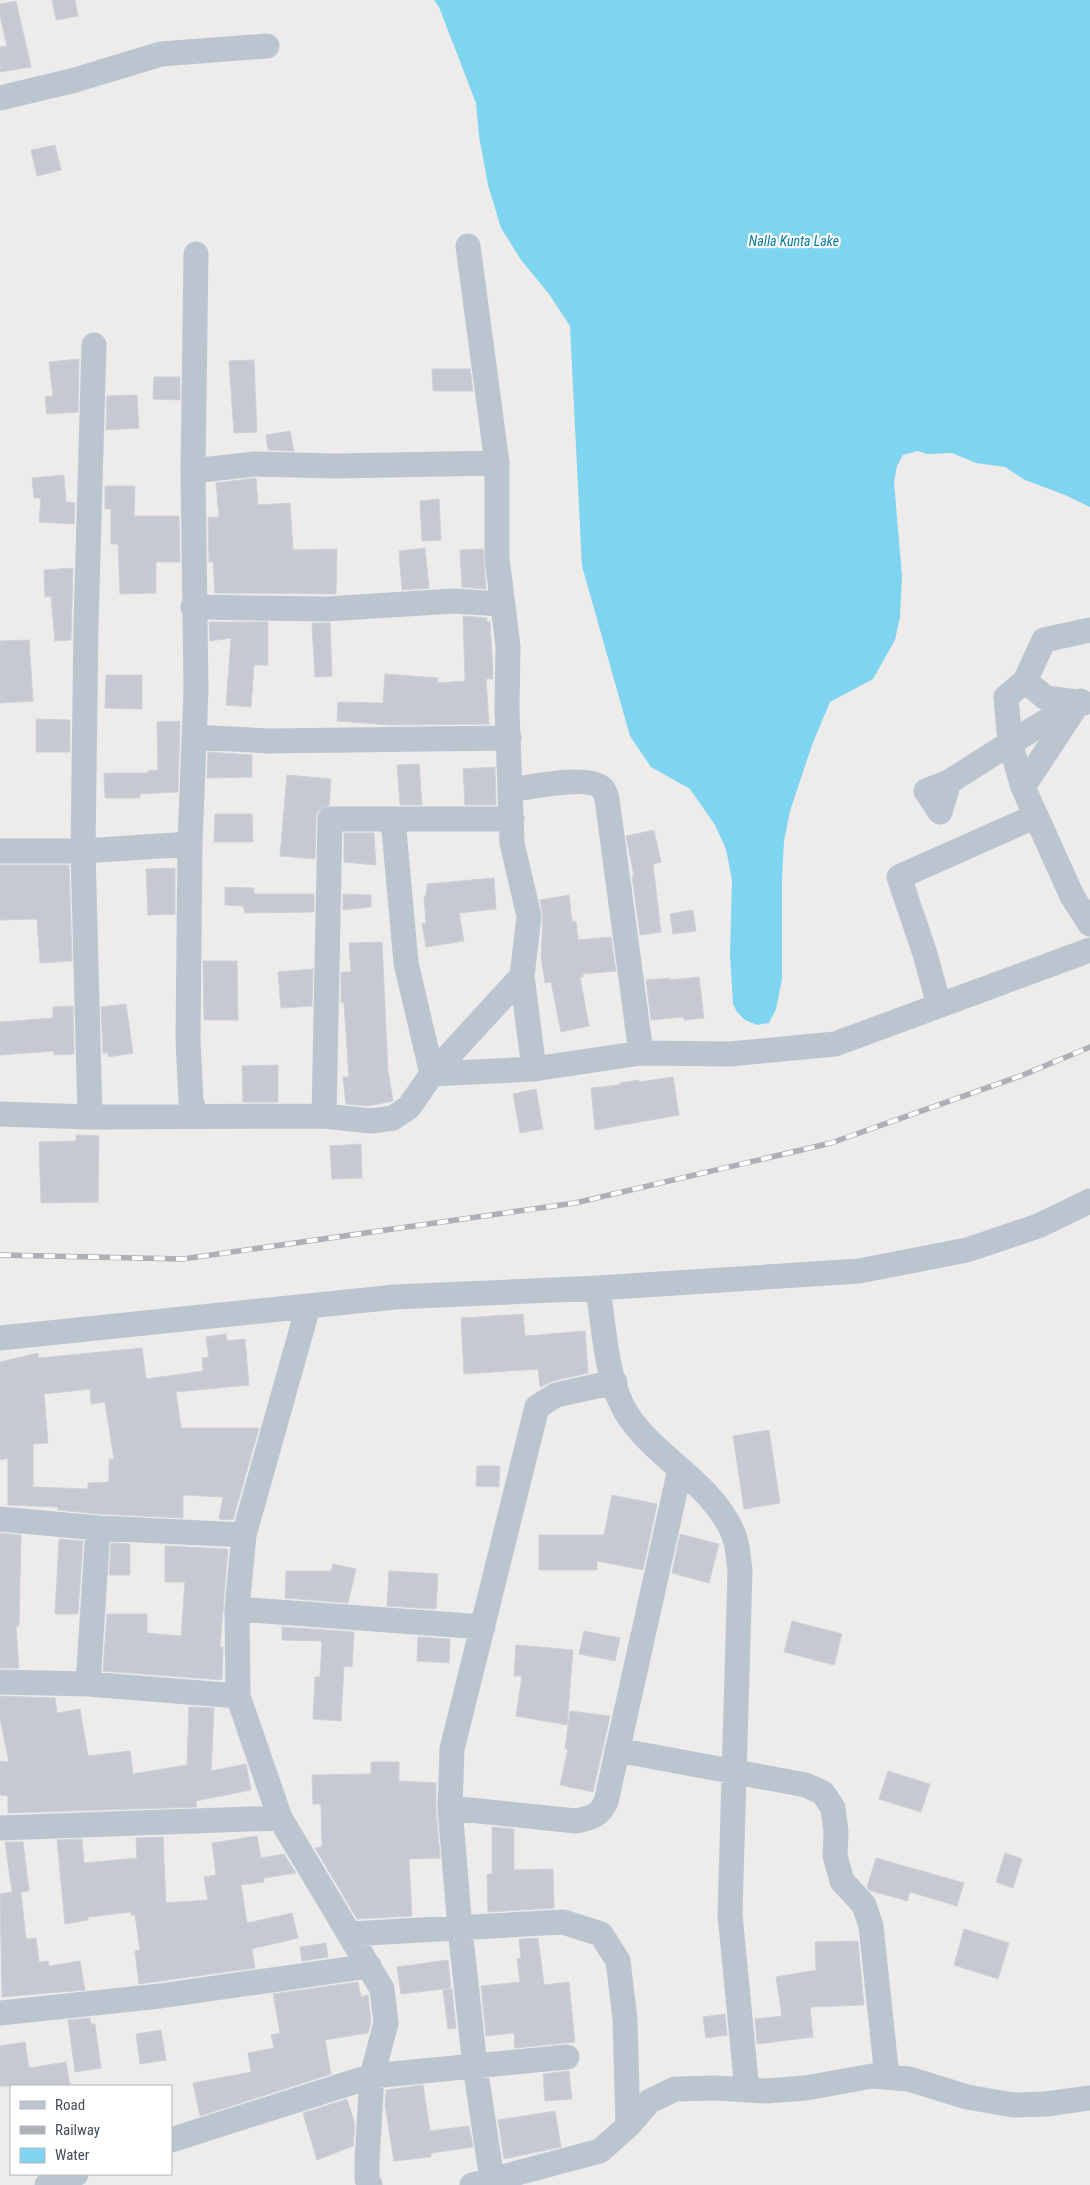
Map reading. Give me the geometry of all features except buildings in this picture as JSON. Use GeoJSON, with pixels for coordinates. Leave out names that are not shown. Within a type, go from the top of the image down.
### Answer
{"type":"FeatureCollection","features":[{"type":"Feature","properties":{"kind":"street"},"geometry":{"type":"LineString","coordinates":[[0,98],[75,80],[161,54],[267,46]]}},
{"type":"Feature","properties":{"kind":"street"},"geometry":{"type":"LineString","coordinates":[[468,246],[497,463],[497,558],[501,604],[508,646],[512,843],[529,916],[522,976],[534,1069]]}},
{"type":"Feature","properties":{"kind":"street"},"geometry":{"type":"LineString","coordinates":[[196,254],[193,471],[196,689],[190,844],[188,1040],[192,1101],[197,1117]]}},
{"type":"Feature","properties":{"kind":"street"},"geometry":{"type":"LineString","coordinates":[[90,1118],[83,851],[86,624],[94,345]]}},
{"type":"Feature","properties":{"kind":"street"},"geometry":{"type":"LineString","coordinates":[[193,471],[254,464],[335,466],[497,463]]}},
{"type":"Feature","properties":{"kind":"street"},"geometry":{"type":"LineString","coordinates":[[194,607],[328,609],[454,601],[501,604]]}},
{"type":"Feature","properties":{"kind":"street"},"geometry":{"type":"LineString","coordinates":[[1090,630],[1044,640],[1026,681],[1006,697],[1010,744],[1023,788],[1072,896],[1090,924]]}},
{"type":"Feature","properties":{"kind":"street"},"geometry":{"type":"LineString","coordinates":[[1026,681],[1046,698],[1085,703]]}},
{"type":"Feature","properties":{"kind":"street"},"geometry":{"type":"LineString","coordinates":[[949,782],[1010,744],[1085,703]]}},
{"type":"Feature","properties":{"kind":"street"},"geometry":{"type":"LineString","coordinates":[[1023,788],[1085,703]]}},
{"type":"Feature","properties":{"kind":"street"},"geometry":{"type":"LineString","coordinates":[[194,737],[268,741],[509,738]]}},
{"type":"Feature","properties":{"kind":"street"},"geometry":{"type":"LineString","coordinates":[[511,790],[576,782],[591,782],[602,788],[607,799],[641,1053]]}},
{"type":"Feature","properties":{"kind":"street"},"geometry":{"type":"LineString","coordinates":[[939,1006],[925,954],[899,877],[1036,816]]}},
{"type":"Feature","properties":{"kind":"street"},"geometry":{"type":"LineString","coordinates":[[324,1116],[330,819],[512,819]]}},
{"type":"Feature","properties":{"kind":"street"},"geometry":{"type":"LineString","coordinates":[[392,819],[406,963],[432,1074]]}},
{"type":"Feature","properties":{"kind":"street"},"geometry":{"type":"LineString","coordinates":[[0,851],[83,851],[190,844]]}},
{"type":"Feature","properties":{"kind":"street"},"geometry":{"type":"LineString","coordinates":[[432,1074],[534,1069],[641,1053],[730,1054],[835,1044],[1090,950]]}},
{"type":"Feature","properties":{"kind":"street"},"geometry":{"type":"LineString","coordinates":[[0,1114],[90,1118],[324,1116],[371,1121],[393,1118],[409,1107],[432,1074],[522,976]]}},
{"type":"Feature","properties":{"kind":"street"},"geometry":{"type":"LineString","coordinates":[[0,1338],[394,1298],[598,1288],[859,1271],[967,1250],[1038,1226],[1090,1201]]}},
{"type":"Feature","properties":{"kind":"street"},"geometry":{"type":"LineString","coordinates":[[598,1288],[610,1371],[627,1413],[651,1443],[716,1502],[734,1534],[740,1570],[730,1915],[747,2090]]}},
{"type":"Feature","properties":{"kind":"street"},"geometry":{"type":"LineString","coordinates":[[308,1307],[244,1535],[237,1609],[238,1696],[280,1818],[382,1989],[386,2023],[372,2076],[366,2160],[367,2179],[370,2185]]}},
{"type":"Feature","properties":{"kind":"street"},"geometry":{"type":"LineString","coordinates":[[615,1382],[556,1395],[537,1407],[452,1749],[450,1808],[460,1929],[475,2066],[482,2183],[600,2151],[628,2126],[650,2101],[675,2089],[747,2090],[806,2088],[872,2076],[909,2079],[967,2097],[1012,2105],[1046,2104],[1090,2098]]}},
{"type":"Feature","properties":{"kind":"street"},"geometry":{"type":"LineString","coordinates":[[450,1808],[576,1821],[591,1818],[601,1811],[606,1802],[680,1469]]}},
{"type":"Feature","properties":{"kind":"street"},"geometry":{"type":"LineString","coordinates":[[0,1519],[98,1528],[244,1535]]}},
{"type":"Feature","properties":{"kind":"street"},"geometry":{"type":"LineString","coordinates":[[88,1684],[98,1528]]}},
{"type":"Feature","properties":{"kind":"street"},"geometry":{"type":"LineString","coordinates":[[237,1609],[483,1627]]}},
{"type":"Feature","properties":{"kind":"street"},"geometry":{"type":"LineString","coordinates":[[0,1682],[88,1684],[238,1696]]}},
{"type":"Feature","properties":{"kind":"street"},"geometry":{"type":"LineString","coordinates":[[617,1750],[806,1785],[822,1793],[833,1808],[836,1832],[835,1856],[842,1881],[864,1905],[871,1926],[886,2077]]}},
{"type":"Feature","properties":{"kind":"street"},"geometry":{"type":"LineString","coordinates":[[0,1828],[280,1818]]}},
{"type":"Feature","properties":{"kind":"street"},"geometry":{"type":"LineString","coordinates":[[350,1934],[563,1922],[601,1934],[618,1961],[625,2019],[628,2126]]}},
{"type":"Feature","properties":{"kind":"street"},"geometry":{"type":"LineString","coordinates":[[0,2013],[160,1996],[369,1966]]}},
{"type":"Feature","properties":{"kind":"street"},"geometry":{"type":"LineString","coordinates":[[172,2140],[372,2076],[567,2058]]}},
{"type":"Feature","properties":{"kind":"street"},"geometry":{"type":"LineString","coordinates":[[47,2185],[73,2175]]}},
{"type":"Feature","properties":{"kind":"water","name":"Nalla Kunta Lake"},"geometry":{"type":"Polygon","coordinates":[[[434,0],[1090,0],[1090,507],[1025,480],[1005,467],[976,463],[952,453],[927,454],[918,451],[903,455],[897,466],[894,482],[902,576],[900,617],[895,640],[873,679],[830,702],[812,745],[790,811],[784,841],[782,879],[782,979],[776,1009],[769,1023],[757,1025],[745,1020],[737,1012],[733,1004],[730,955],[732,880],[726,849],[715,825],[690,789],[651,767],[630,736],[582,566],[570,326],[549,294],[521,260],[501,228],[488,185],[479,136],[476,103],[439,7],[434,0]]]}},
{"type":"Feature","properties":{"kind":"railway"},"geometry":{"type":"LineString","coordinates":[[0,1255],[183,1259],[575,1203],[831,1143],[1023,1075],[1090,1047]]}}]}
